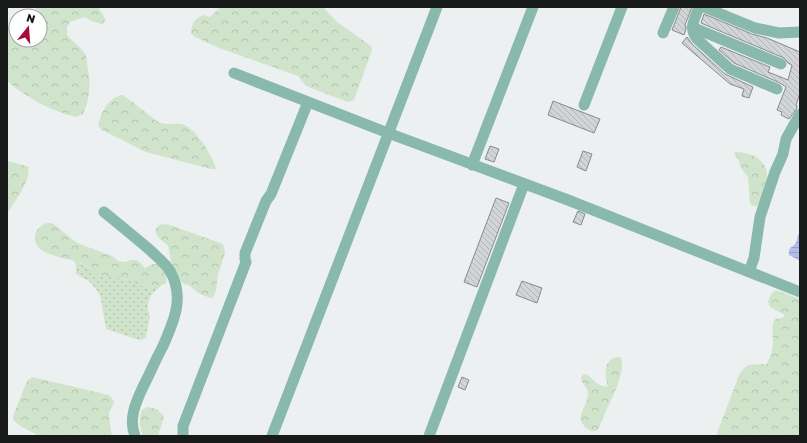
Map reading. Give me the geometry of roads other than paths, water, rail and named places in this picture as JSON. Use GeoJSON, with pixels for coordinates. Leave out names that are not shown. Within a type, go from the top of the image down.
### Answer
{"type":"FeatureCollection","features":[{"type":"Feature","properties":{"kind":"lane"},"geometry":{"type":"LineString","coordinates":[[272,436],[437,7]]}},
{"type":"Feature","properties":{"kind":"lane"},"geometry":{"type":"LineString","coordinates":[[472,165],[533,7]]}},
{"type":"Feature","properties":{"kind":"lane"},"geometry":{"type":"LineString","coordinates":[[584,105],[622,7]]}},
{"type":"Feature","properties":{"kind":"lane"},"geometry":{"type":"LineString","coordinates":[[663,33],[674,7]]}},
{"type":"Feature","properties":{"kind":"lane"},"geometry":{"type":"LineString","coordinates":[[699,7],[692,27],[693,35],[730,69],[777,89]]}},
{"type":"Feature","properties":{"kind":"lane"},"geometry":{"type":"LineString","coordinates":[[704,7],[755,28],[779,33],[800,32]]}},
{"type":"Feature","properties":{"kind":"lane"},"geometry":{"type":"LineString","coordinates":[[692,27],[781,64]]}},
{"type":"Feature","properties":{"kind":"lane"},"geometry":{"type":"LineString","coordinates":[[234,74],[388,134],[568,200],[800,292]]}},
{"type":"Feature","properties":{"kind":"lane"},"geometry":{"type":"LineString","coordinates":[[183,436],[183,426],[246,262],[245,253],[266,201],[272,194],[308,102]]}},
{"type":"Feature","properties":{"kind":"lane"},"geometry":{"type":"LineString","coordinates":[[749,272],[754,258],[760,218],[775,172],[783,154],[786,140],[800,114]]}},
{"type":"Feature","properties":{"kind":"lane"},"geometry":{"type":"LineString","coordinates":[[430,436],[524,184]]}},
{"type":"Feature","properties":{"kind":"lane"},"geometry":{"type":"LineString","coordinates":[[104,212],[160,260],[175,280],[177,291],[177,311],[172,326],[132,415],[135,436]]}},
{"type":"Feature","properties":{"kind":"water"},"geometry":{"type":"Polygon","coordinates":[[[800,231],[800,261],[789,255],[789,251],[795,244],[800,231]]]}}]}
